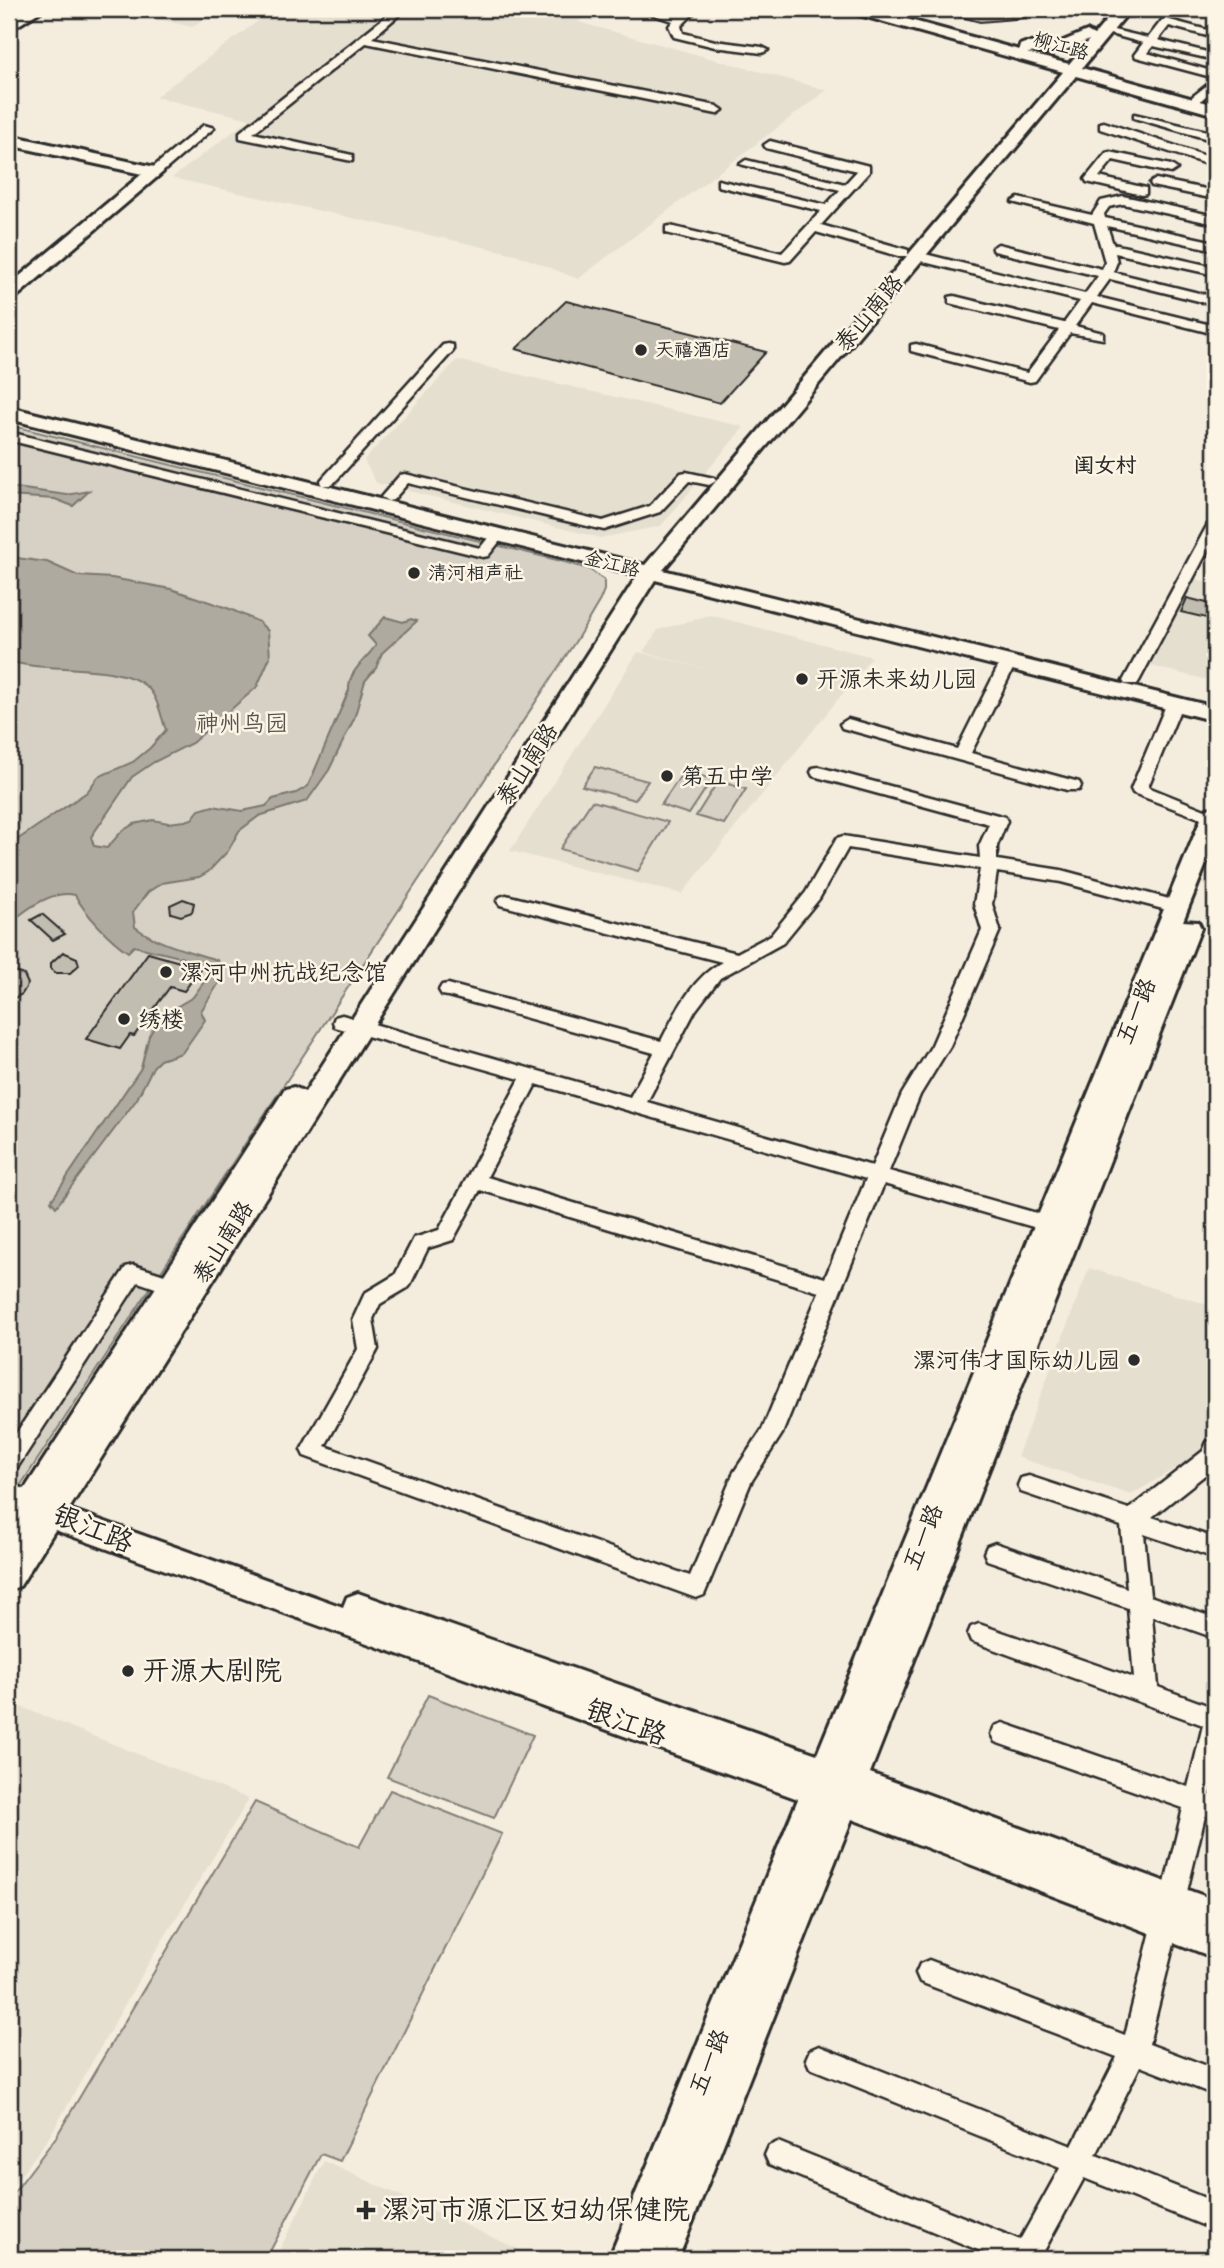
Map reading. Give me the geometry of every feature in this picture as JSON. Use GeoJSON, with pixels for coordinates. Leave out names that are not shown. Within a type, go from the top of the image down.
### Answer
{"type":"FeatureCollection","features":[{"type":"Feature","properties":{"kind":"street"},"geometry":{"type":"LineString","coordinates":[[9,27],[37,9]]}},
{"type":"Feature","properties":{"kind":"street"},"geometry":{"type":"LineString","coordinates":[[348,158],[244,135],[401,9]]}},
{"type":"Feature","properties":{"kind":"street"},"geometry":{"type":"LineString","coordinates":[[640,9],[680,19]]}},
{"type":"Feature","properties":{"kind":"street"},"geometry":{"type":"LineString","coordinates":[[693,9],[680,19],[675,32],[682,38],[762,50]]}},
{"type":"Feature","properties":{"kind":"street","name":"柳江路"},"geometry":{"type":"LineString","coordinates":[[855,9],[1215,104]]}},
{"type":"Feature","properties":{"kind":"street","name":"柳江路"},"geometry":{"type":"LineString","coordinates":[[876,9],[1012,50]]}},
{"type":"Feature","properties":{"kind":"street","name":"泰山南路"},"geometry":{"type":"LineString","coordinates":[[645,567],[1069,66],[1101,29],[1124,9]]}},
{"type":"Feature","properties":{"kind":"street"},"geometry":{"type":"LineString","coordinates":[[1208,9],[1215,11]]}},
{"type":"Feature","properties":{"kind":"street"},"geometry":{"type":"LineString","coordinates":[[1215,35],[1166,22],[1140,55],[1215,75]]}},
{"type":"Feature","properties":{"kind":"street"},"geometry":{"type":"LineString","coordinates":[[1101,29],[1096,57],[1105,67],[1148,85]]}},
{"type":"Feature","properties":{"kind":"street"},"geometry":{"type":"LineString","coordinates":[[1012,50],[1063,46],[1101,29],[1215,57]]}},
{"type":"Feature","properties":{"kind":"street"},"geometry":{"type":"LineString","coordinates":[[363,39],[717,110]]}},
{"type":"Feature","properties":{"kind":"street"},"geometry":{"type":"LineString","coordinates":[[1012,50],[1039,69],[1046,77],[1049,91],[1095,83],[1129,86]]}},
{"type":"Feature","properties":{"kind":"street","name":"柳江路"},"geometry":{"type":"LineString","coordinates":[[1069,66],[1215,110]]}},
{"type":"Feature","properties":{"kind":"street"},"geometry":{"type":"LineString","coordinates":[[1196,99],[1215,82]]}},
{"type":"Feature","properties":{"kind":"street"},"geometry":{"type":"LineString","coordinates":[[1139,116],[1215,137]]}},
{"type":"Feature","properties":{"kind":"street"},"geometry":{"type":"LineString","coordinates":[[1104,126],[1211,158]]}},
{"type":"Feature","properties":{"kind":"street"},"geometry":{"type":"LineString","coordinates":[[9,294],[208,128]]}},
{"type":"Feature","properties":{"kind":"street"},"geometry":{"type":"LineString","coordinates":[[9,140],[155,172]]}},
{"type":"Feature","properties":{"kind":"street"},"geometry":{"type":"LineString","coordinates":[[670,230],[785,258],[865,169],[769,145]]}},
{"type":"Feature","properties":{"kind":"street"},"geometry":{"type":"LineString","coordinates":[[1142,191],[1091,179],[1110,156],[1171,169],[1211,158]]}},
{"type":"Feature","properties":{"kind":"street"},"geometry":{"type":"LineString","coordinates":[[746,164],[847,188]]}},
{"type":"Feature","properties":{"kind":"street"},"geometry":{"type":"LineString","coordinates":[[916,348],[1030,377],[1107,275],[1111,262],[1098,214],[1105,204],[1123,200],[1142,191],[1171,169]]}},
{"type":"Feature","properties":{"kind":"street"},"geometry":{"type":"LineString","coordinates":[[722,183],[830,209]]}},
{"type":"Feature","properties":{"kind":"street"},"geometry":{"type":"LineString","coordinates":[[1156,183],[1215,195]]}},
{"type":"Feature","properties":{"kind":"street"},"geometry":{"type":"LineString","coordinates":[[1123,200],[1215,219]]}},
{"type":"Feature","properties":{"kind":"street"},"geometry":{"type":"LineString","coordinates":[[1018,202],[1215,246]]}},
{"type":"Feature","properties":{"kind":"street"},"geometry":{"type":"LineString","coordinates":[[810,231],[848,235],[854,240],[1215,330]]}},
{"type":"Feature","properties":{"kind":"street"},"geometry":{"type":"LineString","coordinates":[[1107,247],[1215,271]]}},
{"type":"Feature","properties":{"kind":"street"},"geometry":{"type":"LineString","coordinates":[[998,248],[1215,301]]}},
{"type":"Feature","properties":{"kind":"street"},"geometry":{"type":"LineString","coordinates":[[954,300],[1098,336]]}},
{"type":"Feature","properties":{"kind":"street"},"geometry":{"type":"LineString","coordinates":[[327,482],[448,348]]}},
{"type":"Feature","properties":{"kind":"street","name":"金江路"},"geometry":{"type":"LineString","coordinates":[[9,402],[157,444],[645,567],[924,636],[1215,702]]}},
{"type":"Feature","properties":{"kind":"street","name":"金江路"},"geometry":{"type":"LineString","coordinates":[[9,413],[327,482],[496,536],[645,567]]}},
{"type":"Feature","properties":{"kind":"street"},"geometry":{"type":"LineString","coordinates":[[17,438],[483,553],[496,536]]}},
{"type":"Feature","properties":{"kind":"street"},"geometry":{"type":"LineString","coordinates":[[134,467],[157,444]]}},
{"type":"Feature","properties":{"kind":"street","name":"泰山南路"},"geometry":{"type":"LineString","coordinates":[[9,1538],[37,1503],[350,1025],[645,567],[709,481],[741,453]]}},
{"type":"Feature","properties":{"kind":"street"},"geometry":{"type":"LineString","coordinates":[[384,501],[405,478],[604,526],[655,509],[686,476],[709,481]]}},
{"type":"Feature","properties":{"kind":"street"},"geometry":{"type":"LineString","coordinates":[[1131,681],[1215,524]]}},
{"type":"Feature","properties":{"kind":"street","name":"金江路"},"geometry":{"type":"LineString","coordinates":[[924,636],[1008,663],[1215,714]]}},
{"type":"Feature","properties":{"kind":"street"},"geometry":{"type":"LineString","coordinates":[[962,755],[1008,663]]}},
{"type":"Feature","properties":{"kind":"street"},"geometry":{"type":"LineString","coordinates":[[1174,705],[1139,789],[1214,817]]}},
{"type":"Feature","properties":{"kind":"street"},"geometry":{"type":"LineString","coordinates":[[849,724],[1073,786]]}},
{"type":"Feature","properties":{"kind":"street"},"geometry":{"type":"LineString","coordinates":[[531,1076],[446,1235],[421,1243],[402,1281],[372,1300],[363,1318],[368,1349],[312,1450],[696,1588],[742,1478],[771,1434],[911,1094],[941,1046],[991,930],[982,904],[989,865],[988,846],[999,821],[819,772]]}},
{"type":"Feature","properties":{"kind":"street","name":"五一路"},"geometry":{"type":"LineString","coordinates":[[1061,1227],[1178,907],[1214,817]]}},
{"type":"Feature","properties":{"kind":"street"},"geometry":{"type":"LineString","coordinates":[[635,1106],[688,1007],[714,974],[777,939],[813,895],[843,842],[1061,876],[1178,907]]}},
{"type":"Feature","properties":{"kind":"street","name":"五一路"},"geometry":{"type":"LineString","coordinates":[[659,2259],[835,1787],[1061,1227],[1215,859]]}},
{"type":"Feature","properties":{"kind":"street"},"geometry":{"type":"LineString","coordinates":[[506,901],[740,960]]}},
{"type":"Feature","properties":{"kind":"street"},"geometry":{"type":"LineString","coordinates":[[448,990],[666,1049]]}},
{"type":"Feature","properties":{"kind":"street"},"geometry":{"type":"LineString","coordinates":[[350,1025],[1061,1227]]}},
{"type":"Feature","properties":{"kind":"street","name":"泰山南路"},"geometry":{"type":"LineString","coordinates":[[9,1577],[37,1503],[170,1285],[350,1025]]}},
{"type":"Feature","properties":{"kind":"street"},"geometry":{"type":"LineString","coordinates":[[475,1181],[831,1288]]}},
{"type":"Feature","properties":{"kind":"street"},"geometry":{"type":"LineString","coordinates":[[9,1462],[134,1273],[170,1285]]}},
{"type":"Feature","properties":{"kind":"street"},"geometry":{"type":"LineString","coordinates":[[1132,1520],[1214,1454]]}},
{"type":"Feature","properties":{"kind":"street"},"geometry":{"type":"LineString","coordinates":[[1028,1485],[1215,1548]]}},
{"type":"Feature","properties":{"kind":"street","name":"银江路"},"geometry":{"type":"LineString","coordinates":[[37,1503],[835,1787],[1169,1912],[1215,1941]]}},
{"type":"Feature","properties":{"kind":"street"},"geometry":{"type":"LineString","coordinates":[[1132,1520],[1147,1693]]}},
{"type":"Feature","properties":{"kind":"street"},"geometry":{"type":"LineString","coordinates":[[995,1553],[1215,1628]]}},
{"type":"Feature","properties":{"kind":"street"},"geometry":{"type":"LineString","coordinates":[[979,1634],[1215,1719]]}},
{"type":"Feature","properties":{"kind":"street"},"geometry":{"type":"LineString","coordinates":[[778,2155],[1028,2258],[1134,2051],[1169,1912],[1206,1805],[1215,1725]]}},
{"type":"Feature","properties":{"kind":"street"},"geometry":{"type":"LineString","coordinates":[[1003,1734],[1206,1805]]}},
{"type":"Feature","properties":{"kind":"street","name":"五一路"},"geometry":{"type":"LineString","coordinates":[[628,2259],[835,1787]]}},
{"type":"Feature","properties":{"kind":"street","name":"银江路"},"geometry":{"type":"LineString","coordinates":[[1169,1912],[1215,1916]]}},
{"type":"Feature","properties":{"kind":"street"},"geometry":{"type":"LineString","coordinates":[[929,1973],[1215,2082]]}},
{"type":"Feature","properties":{"kind":"street"},"geometry":{"type":"LineString","coordinates":[[819,2059],[1215,2216]]}},
{"type":"Feature","properties":{"kind":"shaded area"},"geometry":{"type":"Polygon","coordinates":[[[116,9],[221,9],[192,27],[116,9]]]}},
{"type":"Feature","properties":{"kind":"shaded area"},"geometry":{"type":"Polygon","coordinates":[[[274,9],[598,9],[578,22],[827,90],[578,279],[515,254],[172,178],[250,119],[155,97],[274,9]]]}},
{"type":"Feature","properties":{"kind":"shaded area"},"geometry":{"type":"Polygon","coordinates":[[[457,360],[744,427],[661,526],[601,538],[376,483],[364,460],[457,360]]]}},
{"type":"Feature","properties":{"kind":"shaded area"},"geometry":{"type":"Polygon","coordinates":[[[9,487],[67,495],[89,491],[73,506],[55,499],[9,496],[9,487]]]}},
{"type":"Feature","properties":{"kind":"shaded area"},"geometry":{"type":"Polygon","coordinates":[[[9,557],[47,562],[78,576],[112,578],[171,589],[230,609],[259,622],[268,631],[270,657],[257,687],[192,743],[154,762],[132,777],[91,837],[94,846],[107,848],[122,831],[134,824],[153,820],[168,823],[185,821],[192,819],[199,810],[213,806],[242,811],[266,806],[273,799],[296,793],[308,786],[349,690],[351,677],[376,645],[368,636],[385,617],[403,622],[411,619],[417,621],[382,653],[376,668],[365,681],[354,719],[329,770],[307,801],[259,816],[239,831],[228,851],[208,872],[199,877],[162,883],[148,892],[133,912],[135,927],[164,943],[217,960],[224,975],[201,1011],[205,1020],[182,1053],[160,1060],[153,1067],[137,1099],[56,1207],[51,1201],[141,1068],[149,1036],[161,1016],[193,997],[211,972],[209,964],[134,946],[128,952],[98,926],[75,895],[48,898],[9,924],[9,849],[17,840],[87,792],[98,777],[133,762],[166,730],[150,690],[133,679],[99,671],[24,665],[9,661],[9,557]]]}},
{"type":"Feature","properties":{"kind":"shaded area"},"geometry":{"type":"Polygon","coordinates":[[[1195,579],[1215,584],[1215,682],[1151,666],[1195,579]]]}},
{"type":"Feature","properties":{"kind":"shaded area","name":"第五中学"},"geometry":{"type":"Polygon","coordinates":[[[710,615],[872,657],[682,894],[510,851],[638,652],[712,670],[643,652],[658,630],[710,615]]]}},
{"type":"Feature","properties":{"kind":"shaded area","name":"漯河伟才国际幼儿园"},"geometry":{"type":"Polygon","coordinates":[[[1089,1268],[1215,1307],[1215,1413],[1204,1451],[1131,1495],[1017,1457],[1089,1268]]]}},
{"type":"Feature","properties":{"kind":"shaded area"},"geometry":{"type":"Polygon","coordinates":[[[9,1702],[249,1799],[148,1964],[50,2136],[9,2191],[9,1702]]]}},
{"type":"Feature","properties":{"kind":"shaded area","name":"漯河市源汇区妇幼保健院"},"geometry":{"type":"Polygon","coordinates":[[[324,2161],[540,2259],[275,2259],[324,2161]]]}},
{"type":"Feature","properties":{"kind":"green space","name":"神州鸟园"},"geometry":{"type":"Polygon","coordinates":[[[9,425],[561,561],[589,569],[604,580],[604,590],[577,639],[9,1503],[9,425]]]}},
{"type":"Feature","properties":{"kind":"green space"},"geometry":{"type":"Polygon","coordinates":[[[595,767],[648,781],[635,800],[582,786],[595,767]]]}},
{"type":"Feature","properties":{"kind":"green space"},"geometry":{"type":"Polygon","coordinates":[[[684,771],[712,779],[689,814],[661,805],[684,771]]]}},
{"type":"Feature","properties":{"kind":"green space"},"geometry":{"type":"Polygon","coordinates":[[[718,781],[746,789],[724,824],[696,816],[718,781]]]}},
{"type":"Feature","properties":{"kind":"green space"},"geometry":{"type":"Polygon","coordinates":[[[592,801],[668,822],[638,871],[560,849],[592,801]]]}},
{"type":"Feature","properties":{"kind":"green space"},"geometry":{"type":"Polygon","coordinates":[[[428,1695],[533,1735],[494,1818],[387,1777],[428,1695]]]}},
{"type":"Feature","properties":{"kind":"green space"},"geometry":{"type":"Polygon","coordinates":[[[390,1790],[502,1834],[340,2161],[321,2154],[266,2259],[9,2259],[9,2199],[56,2137],[255,1802],[359,1847],[390,1790]]]}},
{"type":"Feature","properties":{"kind":"building"},"geometry":{"type":"Polygon","coordinates":[[[946,9],[1025,9],[1026,18],[980,22],[946,13],[946,9]]]}},
{"type":"Feature","properties":{"kind":"building","name":"天禧酒店"},"geometry":{"type":"Polygon","coordinates":[[[566,301],[766,352],[720,403],[516,349],[566,301]]]}},
{"type":"Feature","properties":{"kind":"building"},"geometry":{"type":"Polygon","coordinates":[[[1187,598],[1215,605],[1215,620],[1181,612],[1187,598]]]}},
{"type":"Feature","properties":{"kind":"building"},"geometry":{"type":"Polygon","coordinates":[[[183,899],[194,903],[192,912],[181,916],[171,913],[170,905],[183,899]]]}},
{"type":"Feature","properties":{"kind":"building"},"geometry":{"type":"Polygon","coordinates":[[[42,914],[65,934],[53,940],[31,920],[42,914]]]}},
{"type":"Feature","properties":{"kind":"building"},"geometry":{"type":"Polygon","coordinates":[[[63,952],[77,958],[79,965],[70,973],[56,973],[51,969],[51,963],[63,952]]]}},
{"type":"Feature","properties":{"kind":"building","name":"绣楼"},"geometry":{"type":"Polygon","coordinates":[[[148,953],[201,968],[184,991],[170,987],[134,1036],[130,1035],[120,1049],[86,1039],[148,953]]]}},
{"type":"Feature","properties":{"kind":"building"},"geometry":{"type":"Polygon","coordinates":[[[9,969],[24,975],[28,984],[22,994],[9,1001],[9,969]]]}},
{"type":"Feature","properties":{"kind":"place","name":"天禧酒店"},"geometry":{"type":"Point","coordinates":[641,350]}},
{"type":"Feature","properties":{"kind":"place","name":"清河相声社"},"geometry":{"type":"Point","coordinates":[414,573]}},
{"type":"Feature","properties":{"kind":"place","name":"开源未来幼儿园"},"geometry":{"type":"Point","coordinates":[802,679]}},
{"type":"Feature","properties":{"kind":"place","name":"第五中学"},"geometry":{"type":"Point","coordinates":[667,776]}},
{"type":"Feature","properties":{"kind":"place","name":"漯河中州抗战纪念馆"},"geometry":{"type":"Point","coordinates":[166,972]}},
{"type":"Feature","properties":{"kind":"place","name":"绣楼"},"geometry":{"type":"Point","coordinates":[124,1019]}},
{"type":"Feature","properties":{"kind":"place","name":"漯河伟才国际幼儿园"},"geometry":{"type":"Point","coordinates":[1134,1360]}},
{"type":"Feature","properties":{"kind":"place","name":"开源大剧院"},"geometry":{"type":"Point","coordinates":[128,1671]}},
{"type":"Feature","properties":{"kind":"place","name":"漯河市源汇区妇幼保健院"},"geometry":{"type":"Point","coordinates":[366,2210]}},
{"type":"Feature","properties":{"kind":"district","name":"闺女村"},"geometry":{"type":"Point","coordinates":[1105,465]}}]}
